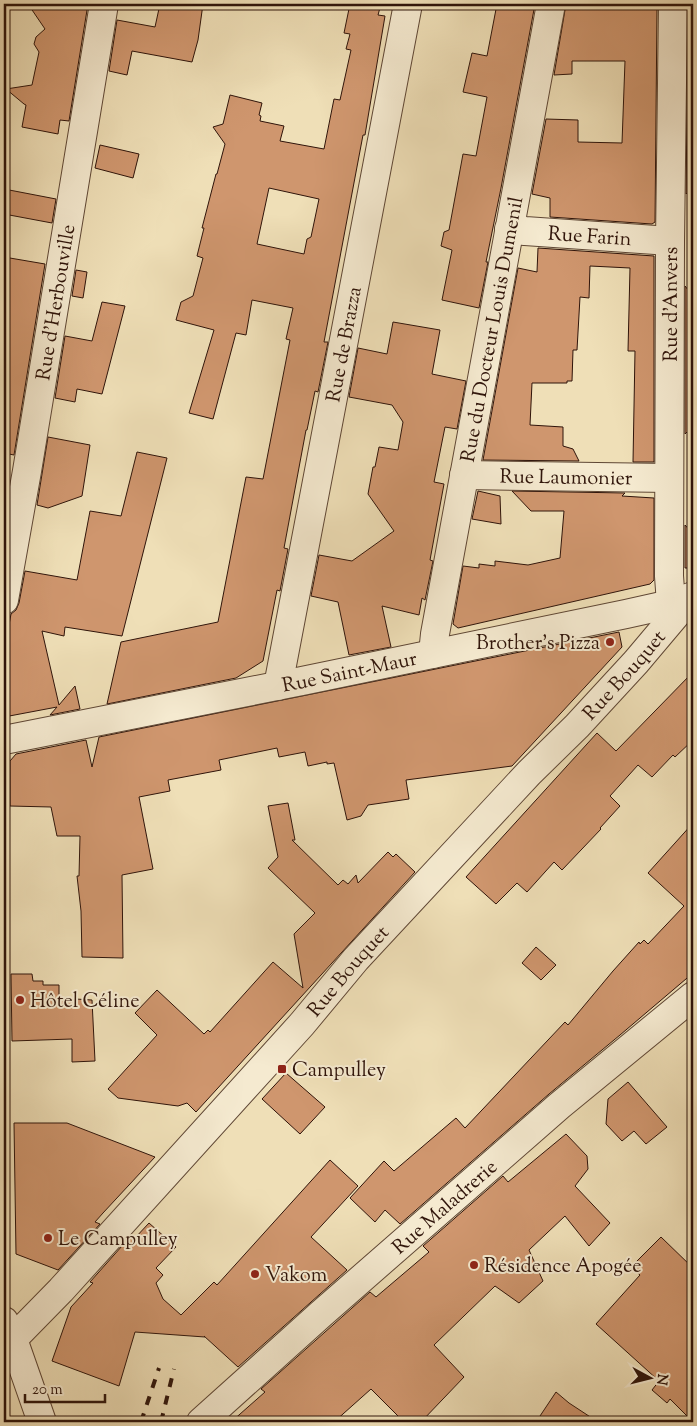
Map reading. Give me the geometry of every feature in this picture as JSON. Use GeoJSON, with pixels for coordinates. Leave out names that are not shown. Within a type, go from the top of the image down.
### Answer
{"type":"FeatureCollection","features":[{"type":"Feature","properties":{"kind":"street","name":"Rue d'Herbouville"},"geometry":{"type":"LineString","coordinates":[[4,600],[28,471],[104,4]]}},
{"type":"Feature","properties":{"kind":"street","name":"Rue de Brazza"},"geometry":{"type":"LineString","coordinates":[[278,686],[408,4]]}},
{"type":"Feature","properties":{"kind":"street","name":"Rue du Docteur Louis Dumenil"},"geometry":{"type":"LineString","coordinates":[[432,654],[551,4]]}},
{"type":"Feature","properties":{"kind":"street","name":"Rue d'Anvers"},"geometry":{"type":"LineString","coordinates":[[673,4],[670,241],[677,468],[686,600]]}},
{"type":"Feature","properties":{"kind":"street","name":"Rue Farin"},"geometry":{"type":"LineString","coordinates":[[509,229],[670,241]]}},
{"type":"Feature","properties":{"kind":"street","name":"Rue Laumonier"},"geometry":{"type":"LineString","coordinates":[[464,475],[677,468]]}},
{"type":"Feature","properties":{"kind":"street","name":"Rue Saint-Maur"},"geometry":{"type":"LineString","coordinates":[[4,740],[278,686],[686,600]]}},
{"type":"Feature","properties":{"kind":"street","name":"Rue Bouquet"},"geometry":{"type":"LineString","coordinates":[[7,1336],[61,1290],[302,1024],[356,959],[529,773],[577,726],[636,662],[680,611],[686,600]]}},
{"type":"Feature","properties":{"kind":"street","name":"Rue Maladrerie"},"geometry":{"type":"LineString","coordinates":[[201,1422],[321,1314],[559,1106],[693,996]]}},
{"type":"Feature","properties":{"kind":"street"},"geometry":{"type":"LineString","coordinates":[[7,1336],[42,1422]]}},
{"type":"Feature","properties":{"kind":"building"},"geometry":{"type":"Polygon","coordinates":[[[28,4],[88,4],[69,121],[60,120],[58,134],[22,127],[26,105],[6,89],[32,85],[39,52],[34,44],[36,37],[45,29],[28,4]]]}},
{"type":"Feature","properties":{"kind":"building"},"geometry":{"type":"Polygon","coordinates":[[[160,4],[203,4],[198,40],[192,62],[132,51],[127,75],[109,71],[117,20],[155,27],[160,4]]]}},
{"type":"Feature","properties":{"kind":"building"},"geometry":{"type":"Polygon","coordinates":[[[350,4],[381,4],[378,15],[385,16],[365,135],[363,135],[324,342],[328,342],[318,392],[315,391],[306,430],[284,548],[288,549],[280,591],[277,590],[263,661],[236,678],[107,704],[121,642],[218,622],[246,477],[263,479],[290,340],[286,339],[293,308],[252,300],[246,335],[236,333],[213,419],[189,413],[214,330],[176,320],[181,302],[193,296],[203,258],[197,256],[204,228],[202,228],[225,144],[213,127],[223,124],[230,95],[262,103],[259,115],[261,116],[260,121],[284,126],[280,141],[324,149],[334,99],[340,100],[351,50],[346,49],[350,34],[344,33],[350,4]],[[269,188],[257,244],[304,254],[307,239],[311,237],[319,199],[269,188]]]}},
{"type":"Feature","properties":{"kind":"building"},"geometry":{"type":"Polygon","coordinates":[[[497,4],[535,4],[479,308],[442,300],[452,250],[441,246],[444,232],[449,230],[463,154],[476,156],[487,97],[463,92],[472,53],[487,56],[497,4]]]}},
{"type":"Feature","properties":{"kind":"building"},"geometry":{"type":"Polygon","coordinates":[[[566,4],[629,4],[657,8],[655,222],[652,224],[550,217],[550,198],[532,194],[546,119],[578,120],[578,142],[622,143],[625,61],[572,61],[572,74],[554,75],[566,4]]]}},
{"type":"Feature","properties":{"kind":"building"},"geometry":{"type":"Polygon","coordinates":[[[688,28],[693,28],[693,187],[686,194],[688,28]]]}},
{"type":"Feature","properties":{"kind":"building"},"geometry":{"type":"Polygon","coordinates":[[[100,145],[139,154],[133,178],[95,168],[100,145]]]}},
{"type":"Feature","properties":{"kind":"building"},"geometry":{"type":"Polygon","coordinates":[[[4,189],[56,199],[52,223],[4,214],[4,189]]]}},
{"type":"Feature","properties":{"kind":"building"},"geometry":{"type":"Polygon","coordinates":[[[538,248],[654,256],[654,462],[633,462],[635,351],[628,351],[630,268],[590,266],[589,298],[580,297],[577,350],[573,350],[572,381],[567,381],[567,383],[532,383],[530,425],[563,427],[563,446],[573,449],[579,461],[483,460],[518,268],[537,272],[538,248]]]}},
{"type":"Feature","properties":{"kind":"building"},"geometry":{"type":"Polygon","coordinates":[[[4,257],[45,264],[14,455],[4,453],[4,257]]]}},
{"type":"Feature","properties":{"kind":"building"},"geometry":{"type":"Polygon","coordinates":[[[76,270],[87,272],[83,298],[72,296],[76,270]]]}},
{"type":"Feature","properties":{"kind":"building"},"geometry":{"type":"Polygon","coordinates":[[[685,286],[693,296],[693,426],[685,434],[685,286]]]}},
{"type":"Feature","properties":{"kind":"building"},"geometry":{"type":"Polygon","coordinates":[[[102,302],[125,306],[102,394],[77,389],[75,402],[55,398],[65,336],[92,341],[102,302]]]}},
{"type":"Feature","properties":{"kind":"building"},"geometry":{"type":"Polygon","coordinates":[[[393,322],[440,330],[432,374],[466,381],[457,429],[445,427],[434,482],[444,484],[430,560],[433,561],[425,600],[422,598],[419,615],[382,606],[391,647],[349,655],[338,602],[311,596],[319,555],[352,561],[394,531],[368,494],[379,447],[398,450],[403,422],[392,405],[349,397],[358,348],[387,354],[393,322]]]}},
{"type":"Feature","properties":{"kind":"building"},"geometry":{"type":"Polygon","coordinates":[[[48,437],[90,445],[82,496],[48,508],[37,505],[48,437]]]}},
{"type":"Feature","properties":{"kind":"building"},"geometry":{"type":"Polygon","coordinates":[[[137,452],[167,458],[122,636],[65,627],[64,636],[42,631],[59,705],[75,686],[80,709],[50,715],[57,707],[4,717],[4,652],[11,614],[16,610],[19,603],[25,571],[77,580],[90,511],[121,516],[137,452]]]}},
{"type":"Feature","properties":{"kind":"building"},"geometry":{"type":"Polygon","coordinates":[[[478,491],[500,496],[501,524],[472,519],[478,491]]]}},
{"type":"Feature","properties":{"kind":"building"},"geometry":{"type":"Polygon","coordinates":[[[512,491],[625,493],[622,496],[654,498],[654,580],[650,584],[458,628],[453,624],[463,566],[479,568],[479,564],[495,566],[495,561],[528,565],[560,558],[564,511],[531,511],[512,491]]]}},
{"type":"Feature","properties":{"kind":"building"},"geometry":{"type":"Polygon","coordinates":[[[685,525],[693,534],[693,568],[685,568],[685,525]]]}},
{"type":"Feature","properties":{"kind":"building"},"geometry":{"type":"Polygon","coordinates":[[[619,632],[622,647],[512,766],[406,780],[409,799],[368,805],[361,816],[347,820],[334,763],[327,764],[327,762],[308,766],[305,752],[279,757],[277,748],[219,760],[221,770],[168,780],[170,791],[139,797],[153,869],[122,875],[123,958],[82,957],[81,911],[77,876],[79,876],[80,836],[57,836],[51,807],[10,806],[10,761],[16,754],[86,740],[92,767],[99,737],[619,632]]]}},
{"type":"Feature","properties":{"kind":"building"},"geometry":{"type":"Polygon","coordinates":[[[693,672],[693,740],[675,757],[673,755],[652,777],[638,765],[610,796],[620,806],[562,870],[554,862],[527,892],[517,883],[496,904],[466,877],[597,733],[616,751],[693,672]]]}},
{"type":"Feature","properties":{"kind":"building"},"geometry":{"type":"Polygon","coordinates":[[[288,803],[295,840],[292,840],[338,885],[343,880],[348,884],[356,875],[358,883],[388,852],[393,857],[396,854],[415,872],[196,1112],[187,1103],[178,1106],[118,1098],[108,1089],[157,1035],[135,1013],[157,990],[204,1034],[208,1030],[210,1032],[273,962],[303,988],[294,934],[315,913],[268,868],[278,857],[268,806],[288,803]]]}},
{"type":"Feature","properties":{"kind":"building"},"geometry":{"type":"Polygon","coordinates":[[[693,823],[693,973],[549,1094],[400,1224],[385,1210],[375,1222],[350,1198],[384,1161],[394,1171],[456,1118],[465,1128],[565,1022],[568,1025],[639,942],[640,944],[644,940],[648,944],[684,906],[648,873],[693,823]]]}},
{"type":"Feature","properties":{"kind":"building"},"geometry":{"type":"Polygon","coordinates":[[[536,947],[556,965],[541,980],[522,963],[536,947]]]}},
{"type":"Feature","properties":{"kind":"building"},"geometry":{"type":"Polygon","coordinates":[[[11,974],[32,974],[33,981],[43,981],[43,985],[59,985],[59,998],[92,1000],[95,1061],[72,1062],[72,1039],[12,1041],[11,974]]]}},
{"type":"Feature","properties":{"kind":"building"},"geometry":{"type":"Polygon","coordinates":[[[286,1073],[325,1107],[300,1134],[262,1099],[286,1073]]]}},
{"type":"Feature","properties":{"kind":"building"},"geometry":{"type":"Polygon","coordinates":[[[628,1082],[667,1127],[646,1144],[634,1131],[622,1141],[606,1124],[608,1099],[628,1082]]]}},
{"type":"Feature","properties":{"kind":"building"},"geometry":{"type":"Polygon","coordinates":[[[14,1123],[67,1123],[155,1157],[95,1222],[100,1224],[58,1270],[16,1254],[14,1123]]]}},
{"type":"Feature","properties":{"kind":"building","name":"Résidence Apogée"},"geometry":{"type":"Polygon","coordinates":[[[566,1134],[587,1156],[588,1169],[575,1186],[610,1223],[589,1246],[565,1216],[529,1250],[543,1281],[519,1303],[495,1286],[434,1345],[464,1377],[421,1422],[404,1422],[371,1389],[334,1422],[231,1422],[265,1392],[261,1389],[370,1292],[376,1297],[429,1252],[423,1246],[503,1176],[508,1182],[566,1134]]]}},
{"type":"Feature","properties":{"kind":"building"},"geometry":{"type":"Polygon","coordinates":[[[330,1160],[358,1186],[311,1237],[347,1270],[238,1367],[204,1336],[135,1332],[119,1386],[52,1361],[71,1307],[93,1283],[90,1282],[130,1237],[134,1239],[149,1223],[176,1247],[156,1268],[163,1275],[156,1283],[163,1299],[181,1315],[214,1282],[217,1285],[330,1160]]]}},
{"type":"Feature","properties":{"kind":"building"},"geometry":{"type":"Polygon","coordinates":[[[661,1237],[693,1268],[693,1422],[670,1399],[667,1403],[652,1390],[659,1381],[596,1324],[640,1275],[631,1267],[661,1237]]]}},
{"type":"Feature","properties":{"kind":"building"},"geometry":{"type":"Polygon","coordinates":[[[556,1392],[569,1403],[598,1422],[536,1422],[556,1392]]]}},
{"type":"Feature","properties":{"kind":"railway"},"geometry":{"type":"LineString","coordinates":[[141,1422],[159,1368]]}},
{"type":"Feature","properties":{"kind":"railway"},"geometry":{"type":"LineString","coordinates":[[161,1422],[174,1369]]}},
{"type":"Feature","properties":{"kind":"place","name":"Brother's Pizza"},"geometry":{"type":"Point","coordinates":[610,642]}},
{"type":"Feature","properties":{"kind":"place","name":"Hôtel Céline"},"geometry":{"type":"Point","coordinates":[20,1000]}},
{"type":"Feature","properties":{"kind":"place","name":"Campulley"},"geometry":{"type":"Point","coordinates":[282,1069]}},
{"type":"Feature","properties":{"kind":"place","name":"Le Campulley"},"geometry":{"type":"Point","coordinates":[48,1238]}},
{"type":"Feature","properties":{"kind":"place","name":"Résidence Apogée"},"geometry":{"type":"Point","coordinates":[474,1265]}},
{"type":"Feature","properties":{"kind":"place","name":"Vakom"},"geometry":{"type":"Point","coordinates":[255,1274]}}]}
